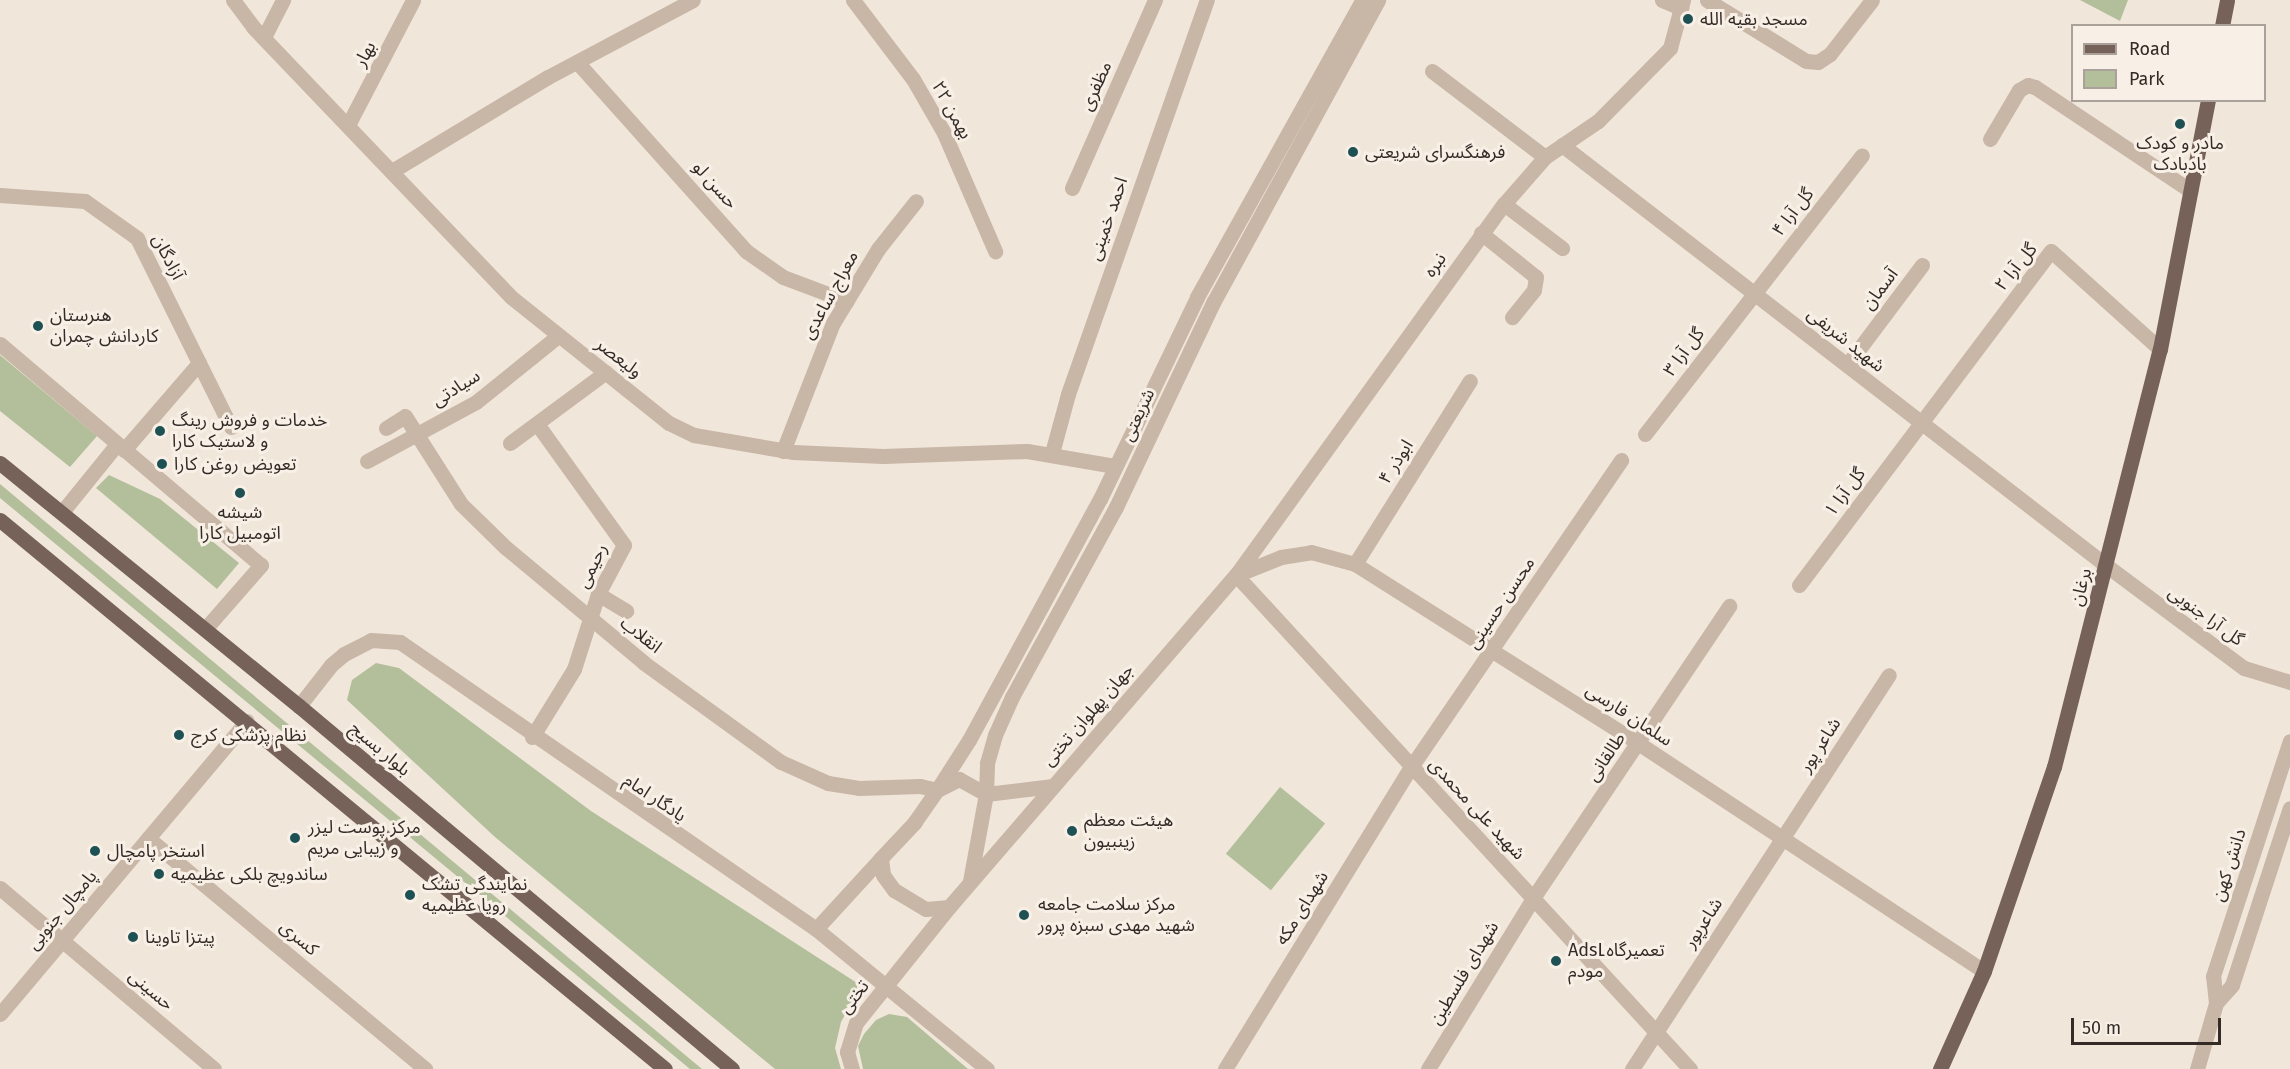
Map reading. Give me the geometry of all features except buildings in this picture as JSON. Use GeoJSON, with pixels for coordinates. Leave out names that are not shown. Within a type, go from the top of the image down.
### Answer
{"type":"FeatureCollection","features":[{"type":"Feature","properties":{"kind":"main road"},"geometry":{"type":"LineString","coordinates":[[2222,24],[2227,0]]}},
{"type":"Feature","properties":{"kind":"main road","name":"برغان"},"geometry":{"type":"LineString","coordinates":[[1940,1069],[1984,971],[2054,767],[2107,566],[2160,349],[2208,102]]}},
{"type":"Feature","properties":{"kind":"main road","name":"بلوار بسیج"},"geometry":{"type":"LineString","coordinates":[[0,463],[299,706],[732,1069]]}},
{"type":"Feature","properties":{"kind":"main road"},"geometry":{"type":"LineString","coordinates":[[0,520],[247,721],[665,1069]]}},
{"type":"Feature","properties":{"kind":"street","name":"ولیعصر"},"geometry":{"type":"LineString","coordinates":[[233,0],[264,37],[510,297],[669,423],[694,435],[783,451],[884,456],[934,452],[1052,453],[1115,466]]}},
{"type":"Feature","properties":{"kind":"street"},"geometry":{"type":"LineString","coordinates":[[264,37],[283,0]]}},
{"type":"Feature","properties":{"kind":"street","name":"بهار"},"geometry":{"type":"LineString","coordinates":[[348,125],[414,0]]}},
{"type":"Feature","properties":{"kind":"street"},"geometry":{"type":"LineString","coordinates":[[392,171],[577,62],[693,0]]}},
{"type":"Feature","properties":{"kind":"street","name":"۲۲ بهمن"},"geometry":{"type":"LineString","coordinates":[[853,0],[913,79],[945,133],[995,252]]}},
{"type":"Feature","properties":{"kind":"street","name":"مظفری"},"geometry":{"type":"LineString","coordinates":[[1072,188],[1155,0]]}},
{"type":"Feature","properties":{"kind":"street","name":"احمد خمینی"},"geometry":{"type":"LineString","coordinates":[[1052,453],[1068,394],[1207,0]]}},
{"type":"Feature","properties":{"kind":"street","name":"شریعتی"},"geometry":{"type":"LineString","coordinates":[[816,929],[915,822],[969,740],[1115,466],[1197,297],[1362,0]]}},
{"type":"Feature","properties":{"kind":"street","name":"شریعتی"},"geometry":{"type":"LineString","coordinates":[[970,881],[986,794],[987,764],[1012,697],[1116,507],[1214,301],[1378,0]]}},
{"type":"Feature","properties":{"kind":"street"},"geometry":{"type":"LineString","coordinates":[[1662,0],[1682,4]]}},
{"type":"Feature","properties":{"kind":"street"},"geometry":{"type":"LineString","coordinates":[[1707,0],[1806,61],[1818,62],[1830,54],[1872,0]]}},
{"type":"Feature","properties":{"kind":"street","name":"نبره"},"geometry":{"type":"LineString","coordinates":[[1236,575],[1480,233],[1545,157],[1598,121],[1670,48],[1682,4]]}},
{"type":"Feature","properties":{"kind":"street","name":"حسن لو"},"geometry":{"type":"LineString","coordinates":[[577,62],[746,251],[783,277],[847,301]]}},
{"type":"Feature","properties":{"kind":"street"},"geometry":{"type":"LineString","coordinates":[[1432,71],[1545,157]]}},
{"type":"Feature","properties":{"kind":"street"},"geometry":{"type":"LineString","coordinates":[[1990,139],[2019,90],[2028,85],[2035,87],[2192,191]]}},
{"type":"Feature","properties":{"kind":"street","name":"شهید شریفی"},"geometry":{"type":"LineString","coordinates":[[1562,145],[2107,566]]}},
{"type":"Feature","properties":{"kind":"street","name":"گل آرا ۴"},"geometry":{"type":"LineString","coordinates":[[1754,293],[1862,155]]}},
{"type":"Feature","properties":{"kind":"street","name":"آزادگان"},"geometry":{"type":"LineString","coordinates":[[0,195],[85,201],[137,238],[231,427]]}},
{"type":"Feature","properties":{"kind":"street","name":"معراج ساعدی"},"geometry":{"type":"LineString","coordinates":[[783,451],[833,323],[878,249],[916,201]]}},
{"type":"Feature","properties":{"kind":"street"},"geometry":{"type":"LineString","coordinates":[[1504,204],[1562,248]]}},
{"type":"Feature","properties":{"kind":"street"},"geometry":{"type":"LineString","coordinates":[[1480,233],[1536,277],[1534,290],[1512,316]]}},
{"type":"Feature","properties":{"kind":"street","name":"گل آرا ۲"},"geometry":{"type":"LineString","coordinates":[[1921,423],[2051,250],[2160,349]]}},
{"type":"Feature","properties":{"kind":"street","name":"آسمان"},"geometry":{"type":"LineString","coordinates":[[1847,365],[1922,265]]}},
{"type":"Feature","properties":{"kind":"street","name":"گل آرا ۳"},"geometry":{"type":"LineString","coordinates":[[1646,434],[1754,293]]}},
{"type":"Feature","properties":{"kind":"street","name":"سیادتی"},"geometry":{"type":"LineString","coordinates":[[367,461],[476,402],[558,336]]}},
{"type":"Feature","properties":{"kind":"street"},"geometry":{"type":"LineString","coordinates":[[0,344],[261,565],[205,629]]}},
{"type":"Feature","properties":{"kind":"street"},"geometry":{"type":"LineString","coordinates":[[62,512],[199,363]]}},
{"type":"Feature","properties":{"kind":"street"},"geometry":{"type":"LineString","coordinates":[[510,443],[606,372]]}},
{"type":"Feature","properties":{"kind":"street","name":"ابوذر ۴"},"geometry":{"type":"LineString","coordinates":[[1354,564],[1470,381]]}},
{"type":"Feature","properties":{"kind":"street","name":"انقلاب"},"geometry":{"type":"LineString","coordinates":[[386,428],[405,416],[461,504],[505,547],[590,621],[730,726],[799,773],[828,783],[859,788],[920,786],[937,790]]}},
{"type":"Feature","properties":{"kind":"street","name":"رحیمی"},"geometry":{"type":"LineString","coordinates":[[532,737],[574,669],[598,594],[624,545],[537,423]]}},
{"type":"Feature","properties":{"kind":"street","name":"گل آرا ۱"},"geometry":{"type":"LineString","coordinates":[[1800,585],[1921,423]]}},
{"type":"Feature","properties":{"kind":"street","name":"محسن حسینی"},"geometry":{"type":"LineString","coordinates":[[1412,767],[1621,460]]}},
{"type":"Feature","properties":{"kind":"street","name":"سلمان فارسی"},"geometry":{"type":"LineString","coordinates":[[1236,575],[1281,557],[1311,552],[1354,564],[1638,743],[1984,971]]}},
{"type":"Feature","properties":{"kind":"street","name":"گل آرا جنوبی"},"geometry":{"type":"LineString","coordinates":[[2107,566],[2244,668],[2290,682]]}},
{"type":"Feature","properties":{"kind":"street","name":"شهید علی محمدی"},"geometry":{"type":"LineString","coordinates":[[1236,575],[1690,1069]]}},
{"type":"Feature","properties":{"kind":"street","name":"جهان پهلوان تختی"},"geometry":{"type":"LineString","coordinates":[[949,907],[1236,575]]}},
{"type":"Feature","properties":{"kind":"street"},"geometry":{"type":"LineString","coordinates":[[598,594],[626,611]]}},
{"type":"Feature","properties":{"kind":"street","name":"طالقانی"},"geometry":{"type":"LineString","coordinates":[[1533,898],[1729,606]]}},
{"type":"Feature","properties":{"kind":"street","name":"یادگار امام"},"geometry":{"type":"LineString","coordinates":[[299,706],[331,665],[344,654],[371,640],[384,639],[417,651],[532,737],[816,929],[888,985],[987,1069]]}},
{"type":"Feature","properties":{"kind":"street","name":"شاعر پور"},"geometry":{"type":"LineString","coordinates":[[1783,837],[1889,675]]}},
{"type":"Feature","properties":{"kind":"street","name":"پامچال جنوبی"},"geometry":{"type":"LineString","coordinates":[[0,1014],[247,721]]}},
{"type":"Feature","properties":{"kind":"street","name":"دانش کهن"},"geometry":{"type":"LineString","coordinates":[[2197,1069],[2216,1003],[2214,976],[2290,741]]}},
{"type":"Feature","properties":{"kind":"street","name":"شهدای مکه"},"geometry":{"type":"LineString","coordinates":[[1225,1069],[1412,767]]}},
{"type":"Feature","properties":{"kind":"street"},"geometry":{"type":"LineString","coordinates":[[937,790],[959,779],[986,794],[1053,786]]}},
{"type":"Feature","properties":{"kind":"street","name":"دانش کهن"},"geometry":{"type":"LineString","coordinates":[[2216,1003],[2232,985],[2290,808]]}},
{"type":"Feature","properties":{"kind":"street","name":"شاعرپور"},"geometry":{"type":"LineString","coordinates":[[1632,1069],[1655,1030],[1783,837]]}},
{"type":"Feature","properties":{"kind":"street","name":"کسری"},"geometry":{"type":"LineString","coordinates":[[148,838],[425,1069]]}},
{"type":"Feature","properties":{"kind":"street"},"geometry":{"type":"LineString","coordinates":[[880,858],[883,875],[894,890],[926,909],[949,907]]}},
{"type":"Feature","properties":{"kind":"street","name":"حسینی"},"geometry":{"type":"LineString","coordinates":[[0,888],[214,1069]]}},
{"type":"Feature","properties":{"kind":"street","name":"شهدای فلسطین"},"geometry":{"type":"LineString","coordinates":[[1428,1069],[1533,898]]}},
{"type":"Feature","properties":{"kind":"street"},"geometry":{"type":"LineString","coordinates":[[888,985],[949,907]]}},
{"type":"Feature","properties":{"kind":"street","name":"تختی"},"geometry":{"type":"LineString","coordinates":[[852,1069],[847,1052],[850,1036],[888,985]]}},
{"type":"Feature","properties":{"kind":"green space"},"geometry":{"type":"Polygon","coordinates":[[[2080,0],[2128,0],[2120,21],[2080,0]]]}},
{"type":"Feature","properties":{"kind":"green space"},"geometry":{"type":"Polygon","coordinates":[[[0,355],[97,436],[70,467],[0,411],[0,355]]]}},
{"type":"Feature","properties":{"kind":"green space"},"geometry":{"type":"Polygon","coordinates":[[[109,475],[160,499],[239,563],[217,589],[96,488],[109,475]]]}},
{"type":"Feature","properties":{"kind":"green space"},"geometry":{"type":"Polygon","coordinates":[[[0,484],[702,1069],[690,1069],[0,498],[0,484]]]}},
{"type":"Feature","properties":{"kind":"green space"},"geometry":{"type":"Polygon","coordinates":[[[376,663],[399,668],[591,811],[857,983],[857,993],[841,1022],[835,1048],[841,1069],[775,1069],[495,837],[347,700],[352,680],[376,663]]]}},
{"type":"Feature","properties":{"kind":"green space"},"geometry":{"type":"Polygon","coordinates":[[[1280,787],[1325,824],[1271,890],[1226,854],[1280,787]]]}},
{"type":"Feature","properties":{"kind":"green space"},"geometry":{"type":"Polygon","coordinates":[[[889,1014],[907,1017],[968,1069],[863,1069],[858,1046],[864,1034],[876,1020],[889,1014]]]}},
{"type":"Feature","properties":{"kind":"place","name":"مسجد بقیه الله"},"geometry":{"type":"Point","coordinates":[1688,19]}},
{"type":"Feature","properties":{"kind":"place","name":"مادر و کودک بادبادک"},"geometry":{"type":"Point","coordinates":[2180,124]}},
{"type":"Feature","properties":{"kind":"place","name":"فرهنگسرای شریعتی"},"geometry":{"type":"Point","coordinates":[1353,152]}},
{"type":"Feature","properties":{"kind":"place","name":"هنرستان کاردانش چمران"},"geometry":{"type":"Point","coordinates":[38,326]}},
{"type":"Feature","properties":{"kind":"place","name":"خدمات و فروش رینگ و لاستیک کارا"},"geometry":{"type":"Point","coordinates":[160,431]}},
{"type":"Feature","properties":{"kind":"place","name":"تعویض روغن کارا"},"geometry":{"type":"Point","coordinates":[162,464]}},
{"type":"Feature","properties":{"kind":"place","name":"شیشه اتومبیل کارا"},"geometry":{"type":"Point","coordinates":[240,493]}},
{"type":"Feature","properties":{"kind":"place","name":"نظام پزشکی کرج"},"geometry":{"type":"Point","coordinates":[179,735]}},
{"type":"Feature","properties":{"kind":"place","name":"هیئت معظم زینبیون"},"geometry":{"type":"Point","coordinates":[1072,831]}},
{"type":"Feature","properties":{"kind":"place","name":"مرکز پوست لیزر و زیبایی مریم"},"geometry":{"type":"Point","coordinates":[295,838]}},
{"type":"Feature","properties":{"kind":"place","name":"استخر پامچال"},"geometry":{"type":"Point","coordinates":[95,851]}},
{"type":"Feature","properties":{"kind":"place","name":"ساندویچ بلکی عظیمیه"},"geometry":{"type":"Point","coordinates":[159,874]}},
{"type":"Feature","properties":{"kind":"place","name":"نمایندگی تشک رویا عظیمیه"},"geometry":{"type":"Point","coordinates":[410,895]}},
{"type":"Feature","properties":{"kind":"place","name":"مرکز سلامت جامعه شهید مهدی سبزه پرور"},"geometry":{"type":"Point","coordinates":[1024,915]}},
{"type":"Feature","properties":{"kind":"place","name":"پیتزا تاوینا"},"geometry":{"type":"Point","coordinates":[133,937]}},
{"type":"Feature","properties":{"kind":"place","name":"AdsLتعمیرگاه مودم"},"geometry":{"type":"Point","coordinates":[1556,961]}}]}
